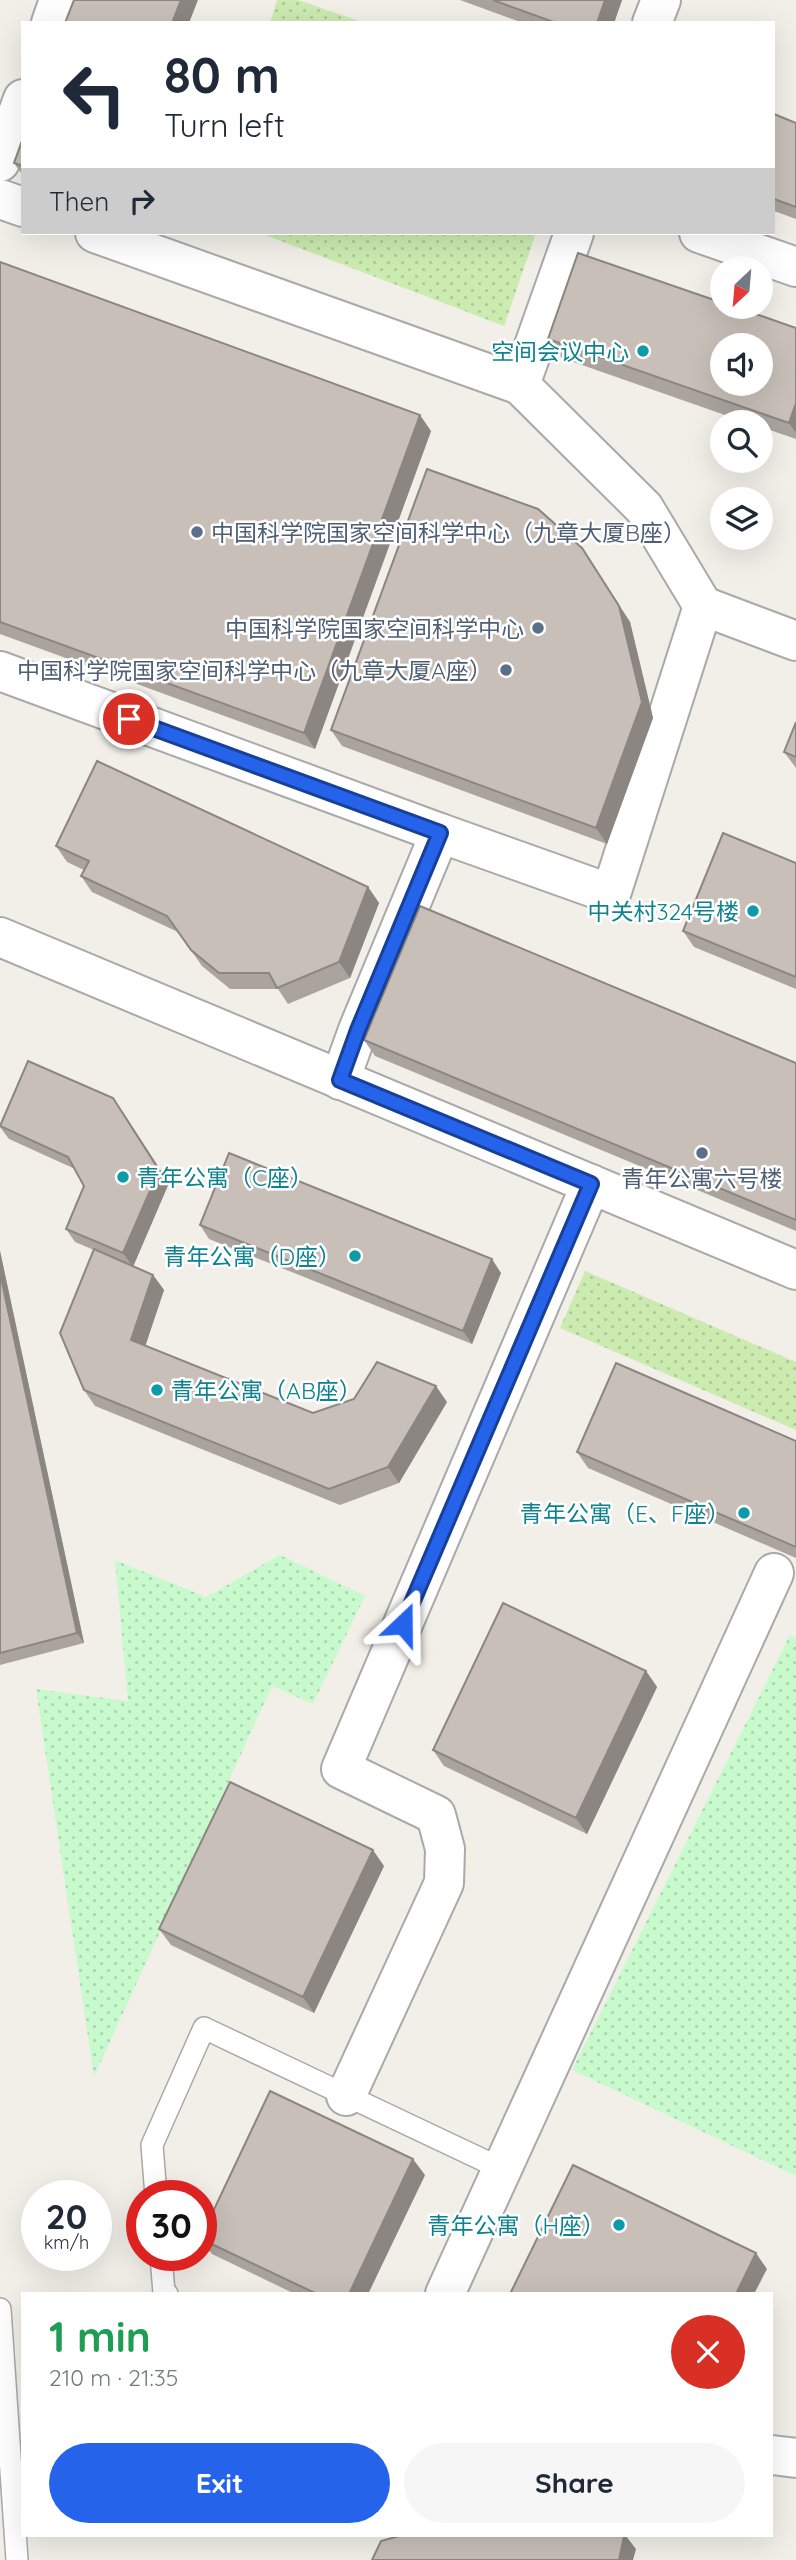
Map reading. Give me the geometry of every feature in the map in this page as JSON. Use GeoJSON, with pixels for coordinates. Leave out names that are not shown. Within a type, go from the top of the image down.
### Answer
{"type":"FeatureCollection","features":[{"type":"Feature","properties":{"kind":"street"},"geometry":{"type":"LineString","coordinates":[[52,21],[59,0]]}},
{"type":"Feature","properties":{"kind":"street"},"geometry":{"type":"LineString","coordinates":[[653,21],[661,0]]}},
{"type":"Feature","properties":{"kind":"street"},"geometry":{"type":"LineString","coordinates":[[0,162],[21,104]]}},
{"type":"Feature","properties":{"kind":"street"},"geometry":{"type":"LineString","coordinates":[[0,199],[21,206]]}},
{"type":"Feature","properties":{"kind":"street"},"geometry":{"type":"LineString","coordinates":[[100,235],[520,385],[644,508],[703,606],[795,636]]}},
{"type":"Feature","properties":{"kind":"street"},"geometry":{"type":"LineString","coordinates":[[520,385],[573,235]]}},
{"type":"Feature","properties":{"kind":"street"},"geometry":{"type":"LineString","coordinates":[[705,235],[796,267]]}},
{"type":"Feature","properties":{"kind":"street"},"geometry":{"type":"LineString","coordinates":[[0,671],[611,894],[703,606]]}},
{"type":"Feature","properties":{"kind":"street"},"geometry":{"type":"LineString","coordinates":[[340,1080],[440,833]]}},
{"type":"Feature","properties":{"kind":"street"},"geometry":{"type":"LineString","coordinates":[[0,937],[796,1270]]}},
{"type":"Feature","properties":{"kind":"street"},"geometry":{"type":"LineString","coordinates":[[346,2096],[444,1884],[445,1849],[436,1815],[341,1769],[591,1184]]}},
{"type":"Feature","properties":{"kind":"street"},"geometry":{"type":"LineString","coordinates":[[446,2292],[774,1573]]}},
{"type":"Feature","properties":{"kind":"street"},"geometry":{"type":"LineString","coordinates":[[773,2455],[796,2458]]}},
{"type":"Feature","properties":{"kind":"lane"},"geometry":{"type":"LineString","coordinates":[[155,2180],[152,2145],[204,2028],[502,2169]]}},
{"type":"Feature","properties":{"kind":"lane"},"geometry":{"type":"LineString","coordinates":[[162,2271],[164,2292]]}},
{"type":"Feature","properties":{"kind":"lane"},"geometry":{"type":"LineString","coordinates":[[0,2309],[17,2560]]}},
{"type":"Feature","properties":{"kind":"green space"},"geometry":{"type":"Polygon","coordinates":[[[277,0],[298,0],[359,21],[271,21],[277,0]]]}},
{"type":"Feature","properties":{"kind":"green space"},"geometry":{"type":"Polygon","coordinates":[[[265,235],[535,235],[504,326],[265,235]]]}},
{"type":"Feature","properties":{"kind":"green space"},"geometry":{"type":"Polygon","coordinates":[[[585,1271],[796,1362],[796,1430],[560,1328],[585,1271]]]}},
{"type":"Feature","properties":{"kind":"green space"},"geometry":{"type":"Polygon","coordinates":[[[280,1555],[365,1596],[313,1704],[272,1686],[94,2077],[36,1689],[128,1701],[115,1560],[206,1597],[280,1555]]]}},
{"type":"Feature","properties":{"kind":"green space"},"geometry":{"type":"Polygon","coordinates":[[[790,1635],[796,1638],[796,2176],[572,2070],[790,1635]]]}},
{"type":"Feature","properties":{"kind":"building"},"geometry":{"type":"Polygon","coordinates":[[[74,0],[181,0],[173,21],[66,21],[74,0]]]}},
{"type":"Feature","properties":{"kind":"building"},"geometry":{"type":"Polygon","coordinates":[[[493,0],[605,0],[598,21],[551,21],[493,0]]]}},
{"type":"Feature","properties":{"kind":"building"},"geometry":{"type":"Polygon","coordinates":[[[775,114],[796,123],[796,207],[775,199],[775,114]]]}},
{"type":"Feature","properties":{"kind":"building"},"geometry":{"type":"Polygon","coordinates":[[[21,144],[21,165],[14,163],[21,144]]]}},
{"type":"Feature","properties":{"kind":"building","name":"空间会议中心"},"geometry":{"type":"Polygon","coordinates":[[[578,253],[710,299],[710,319],[770,319],[796,328],[796,403],[789,423],[773,417],[773,410],[752,410],[712,396],[773,396],[773,333],[710,333],[710,395],[548,339],[578,253]]]}},
{"type":"Feature","properties":{"kind":"building","name":"中国科学院国家空间科学中心（九章大厦B座）"},"geometry":{"type":"Polygon","coordinates":[[[0,262],[420,415],[304,733],[0,622],[0,262]]]}},
{"type":"Feature","properties":{"kind":"building","name":"中国科学院国家空间科学中心（九章大厦A座）"},"geometry":{"type":"Polygon","coordinates":[[[427,469],[538,509],[582,548],[619,606],[642,702],[596,828],[331,730],[427,469]]]}},
{"type":"Feature","properties":{"kind":"building"},"geometry":{"type":"Polygon","coordinates":[[[796,722],[796,757],[784,752],[796,722]]]}},
{"type":"Feature","properties":{"kind":"building"},"geometry":{"type":"Polygon","coordinates":[[[97,761],[368,887],[339,962],[277,988],[269,973],[219,973],[191,950],[167,916],[81,876],[89,861],[56,846],[97,761]]]}},
{"type":"Feature","properties":{"kind":"building","name":"中关村324号楼"},"geometry":{"type":"Polygon","coordinates":[[[723,833],[796,863],[796,977],[683,931],[723,833]]]}},
{"type":"Feature","properties":{"kind":"building","name":"青年公寓六号楼"},"geometry":{"type":"Polygon","coordinates":[[[420,906],[796,1063],[796,1220],[364,1040],[420,906]]]}},
{"type":"Feature","properties":{"kind":"building","name":"青年公寓（C座）"},"geometry":{"type":"Polygon","coordinates":[[[28,1061],[113,1098],[159,1170],[123,1253],[66,1229],[84,1186],[68,1157],[0,1126],[28,1061]]]}},
{"type":"Feature","properties":{"kind":"building","name":"青年公寓（D座）"},"geometry":{"type":"Polygon","coordinates":[[[229,1153],[492,1259],[463,1331],[200,1225],[229,1153]]]}},
{"type":"Feature","properties":{"kind":"building","name":"青年公寓（AB座）"},"geometry":{"type":"Polygon","coordinates":[[[94,1249],[153,1275],[131,1340],[313,1413],[354,1399],[377,1362],[436,1386],[388,1467],[329,1489],[84,1390],[60,1333],[94,1249]]]}},
{"type":"Feature","properties":{"kind":"building"},"geometry":{"type":"Polygon","coordinates":[[[0,1273],[77,1633],[0,1653],[0,1273]]]}},
{"type":"Feature","properties":{"kind":"building","name":"青年公寓（E、F座）"},"geometry":{"type":"Polygon","coordinates":[[[616,1363],[796,1441],[796,1547],[577,1452],[616,1363]]]}},
{"type":"Feature","properties":{"kind":"building"},"geometry":{"type":"Polygon","coordinates":[[[503,1603],[646,1671],[576,1818],[433,1750],[503,1603]]]}},
{"type":"Feature","properties":{"kind":"building"},"geometry":{"type":"Polygon","coordinates":[[[230,1782],[373,1850],[303,1997],[159,1929],[230,1782]]]}},
{"type":"Feature","properties":{"kind":"building"},"geometry":{"type":"Polygon","coordinates":[[[270,2091],[413,2159],[350,2292],[313,2292],[217,2247],[217,2203],[270,2091]]]}},
{"type":"Feature","properties":{"kind":"building","name":"青年公寓（H座）"},"geometry":{"type":"Polygon","coordinates":[[[573,2165],[756,2253],[737,2292],[511,2292],[573,2165]]]}},
{"type":"Feature","properties":{"kind":"building"},"geometry":{"type":"Polygon","coordinates":[[[395,2537],[624,2537],[619,2560],[372,2560],[381,2541],[395,2537]]]}},
{"type":"Feature","properties":{"kind":"place","name":"空间会议中心"},"geometry":{"type":"Point","coordinates":[643,351]}},
{"type":"Feature","properties":{"kind":"place","name":"中国科学院国家空间科学中心（九章大厦B座）"},"geometry":{"type":"Point","coordinates":[197,532]}},
{"type":"Feature","properties":{"kind":"place","name":"中国科学院国家空间科学中心"},"geometry":{"type":"Point","coordinates":[538,628]}},
{"type":"Feature","properties":{"kind":"place","name":"中国科学院国家空间科学中心（九章大厦A座）"},"geometry":{"type":"Point","coordinates":[506,670]}},
{"type":"Feature","properties":{"kind":"place","name":"中关村324号楼"},"geometry":{"type":"Point","coordinates":[753,911]}},
{"type":"Feature","properties":{"kind":"place","name":"青年公寓六号楼"},"geometry":{"type":"Point","coordinates":[702,1153]}},
{"type":"Feature","properties":{"kind":"place","name":"青年公寓（C座）"},"geometry":{"type":"Point","coordinates":[123,1177]}},
{"type":"Feature","properties":{"kind":"place","name":"青年公寓（D座）"},"geometry":{"type":"Point","coordinates":[355,1256]}},
{"type":"Feature","properties":{"kind":"place","name":"青年公寓（AB座）"},"geometry":{"type":"Point","coordinates":[157,1390]}},
{"type":"Feature","properties":{"kind":"place","name":"青年公寓（E、F座）"},"geometry":{"type":"Point","coordinates":[744,1513]}},
{"type":"Feature","properties":{"kind":"place","name":"青年公寓（H座）"},"geometry":{"type":"Point","coordinates":[619,2225]}},
{"type":"Feature","properties":{"kind":"route"},"geometry":{"type":"LineString","coordinates":[[129,719],[440,833],[340,1080],[591,1184],[403,1624]]}}]}
